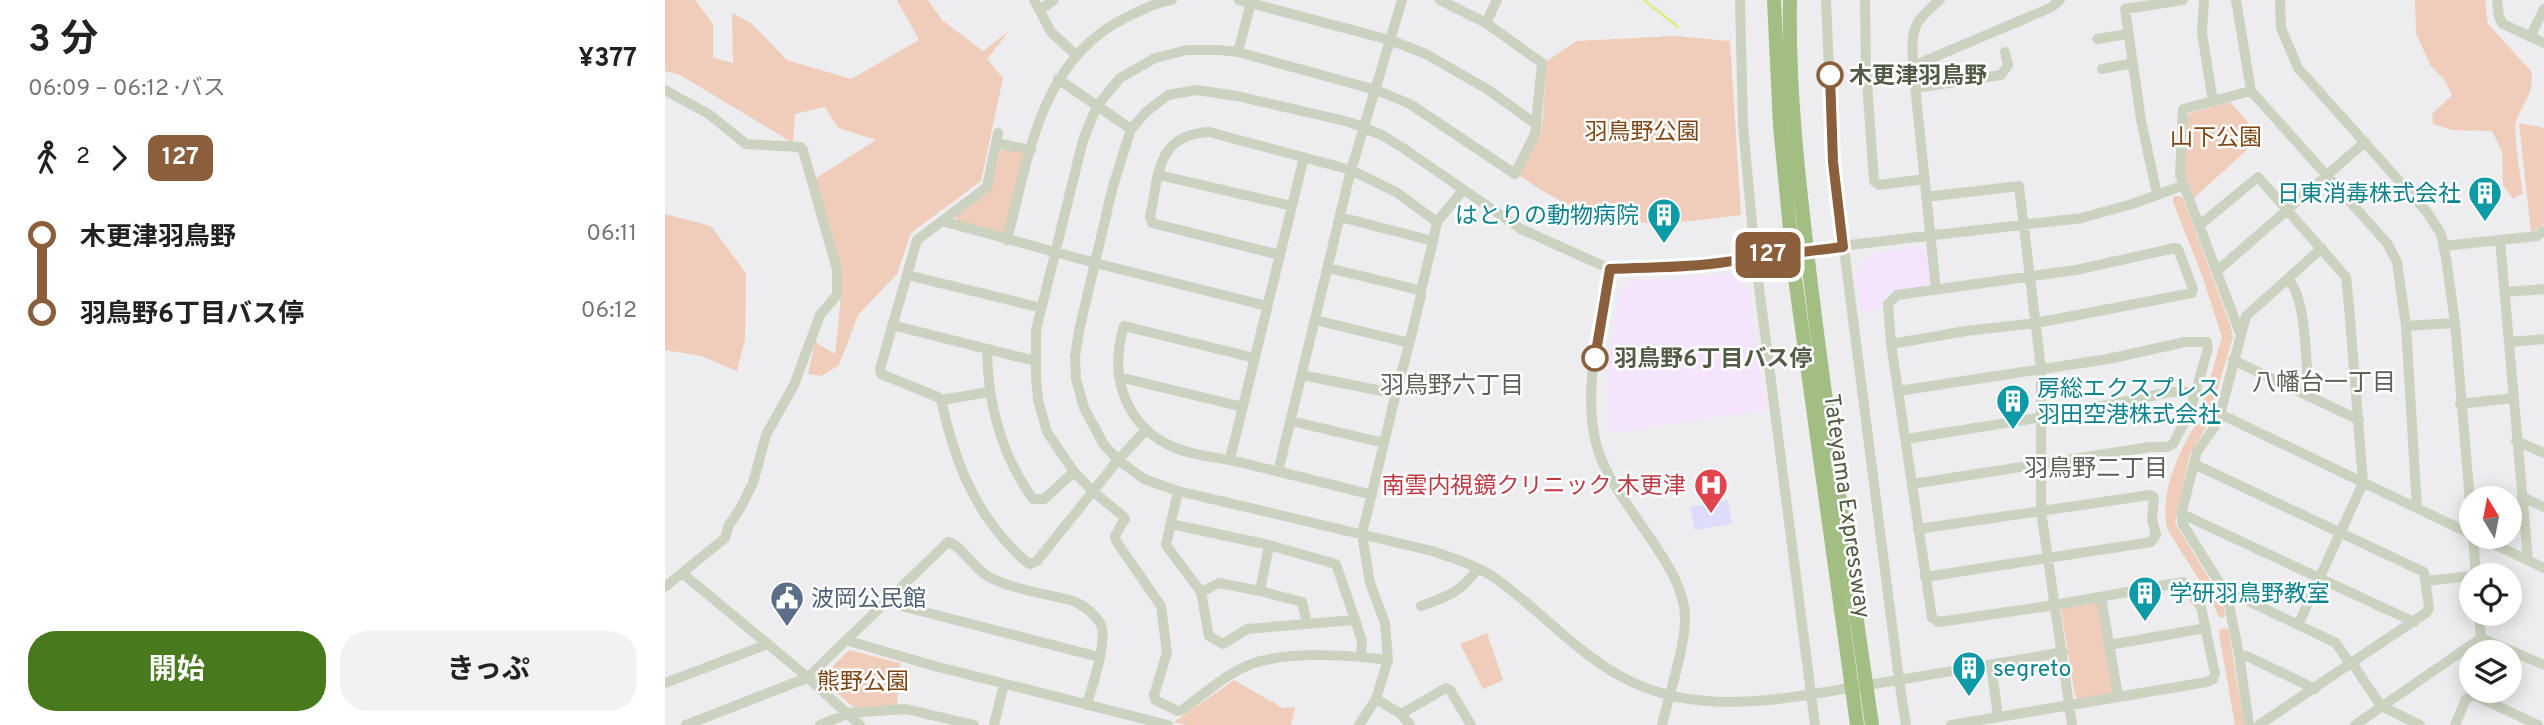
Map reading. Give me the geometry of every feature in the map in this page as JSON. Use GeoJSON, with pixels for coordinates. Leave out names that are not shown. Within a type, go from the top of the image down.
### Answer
{"type":"FeatureCollection","features":[{"type":"Feature","properties":{"kind":"highway","name":"Tateyama Expressway"},"geometry":{"type":"LineString","coordinates":[[1775,0],[1780,125],[1794,271],[1857,725]]}},
{"type":"Feature","properties":{"kind":"highway","name":"Tateyama Expressway"},"geometry":{"type":"LineString","coordinates":[[1790,0],[1801,202],[1817,335],[1873,725]]}},
{"type":"Feature","properties":{"kind":"street"},"geometry":{"type":"LineString","coordinates":[[1034,0],[1051,32],[1076,55]]}},
{"type":"Feature","properties":{"kind":"street"},"geometry":{"type":"LineString","coordinates":[[1040,10],[1054,0]]}},
{"type":"Feature","properties":{"kind":"street"},"geometry":{"type":"LineString","coordinates":[[1007,240],[1045,105],[1058,79],[1089,41],[1112,24],[1164,0]]}},
{"type":"Feature","properties":{"kind":"street"},"geometry":{"type":"LineString","coordinates":[[1239,0],[1390,40],[1426,54],[1477,83],[1537,125]]}},
{"type":"Feature","properties":{"kind":"street"},"geometry":{"type":"LineString","coordinates":[[1278,472],[1351,170],[1366,128],[1402,0]]}},
{"type":"Feature","properties":{"kind":"street"},"geometry":{"type":"LineString","coordinates":[[1388,660],[1341,654],[1255,663],[1238,671],[1182,710],[1178,711],[1155,700],[1154,695],[1167,653],[1161,606],[1116,541],[1115,536],[1124,517],[1075,472],[1047,432],[1038,400],[1036,330],[1083,140],[1097,106],[1120,78],[1155,58],[1187,50],[1238,52],[1376,90],[1410,104],[1515,174],[1537,125],[1542,63],[1486,23],[1440,0]]}},
{"type":"Feature","properties":{"kind":"street"},"geometry":{"type":"LineString","coordinates":[[1486,23],[1497,0]]}},
{"type":"Feature","properties":{"kind":"street"},"geometry":{"type":"LineString","coordinates":[[1740,0],[1743,125],[1755,256],[1815,725]]}},
{"type":"Feature","properties":{"kind":"street"},"geometry":{"type":"LineString","coordinates":[[1826,0],[1833,162],[1906,725]]}},
{"type":"Feature","properties":{"kind":"street"},"geometry":{"type":"LineString","coordinates":[[1865,0],[1866,69],[1874,181],[1879,185],[1925,179]]}},
{"type":"Feature","properties":{"kind":"street"},"geometry":{"type":"LineString","coordinates":[[1936,290],[1912,35],[1918,18],[1940,0]]}},
{"type":"Feature","properties":{"kind":"street"},"geometry":{"type":"LineString","coordinates":[[1913,66],[2050,8],[2060,0]]}},
{"type":"Feature","properties":{"kind":"street"},"geometry":{"type":"LineString","coordinates":[[2157,194],[2141,120],[2125,9],[2183,0]]}},
{"type":"Feature","properties":{"kind":"street"},"geometry":{"type":"LineString","coordinates":[[2204,0],[2202,33],[2213,102]]}},
{"type":"Feature","properties":{"kind":"street"},"geometry":{"type":"LineString","coordinates":[[2236,0],[2251,91],[2391,249],[2397,262],[2406,326],[2417,508]]}},
{"type":"Feature","properties":{"kind":"street"},"geometry":{"type":"LineString","coordinates":[[2280,0],[2281,28],[2298,68],[2435,222],[2444,246],[2455,323],[2468,486]]}},
{"type":"Feature","properties":{"kind":"street"},"geometry":{"type":"LineString","coordinates":[[2497,0],[2499,17],[2503,24],[2544,43]]}},
{"type":"Feature","properties":{"kind":"street"},"geometry":{"type":"LineString","coordinates":[[1238,52],[1251,2]]}},
{"type":"Feature","properties":{"kind":"street"},"geometry":{"type":"LineString","coordinates":[[2530,37],[2544,9]]}},
{"type":"Feature","properties":{"kind":"street"},"geometry":{"type":"LineString","coordinates":[[2097,39],[2128,34]]}},
{"type":"Feature","properties":{"kind":"street"},"geometry":{"type":"LineString","coordinates":[[1915,88],[2001,75],[2008,65],[2005,52]]}},
{"type":"Feature","properties":{"kind":"street"},"geometry":{"type":"LineString","coordinates":[[2102,69],[2133,63]]}},
{"type":"Feature","properties":{"kind":"street"},"geometry":{"type":"LineString","coordinates":[[1058,79],[1131,129]]}},
{"type":"Feature","properties":{"kind":"street"},"geometry":{"type":"LineString","coordinates":[[665,90],[710,115],[746,144],[800,147],[803,150],[837,270],[837,295],[820,315],[794,385],[767,435],[753,483],[729,525],[725,538],[665,587]]}},
{"type":"Feature","properties":{"kind":"street"},"geometry":{"type":"LineString","coordinates":[[2063,652],[1736,704],[1688,700],[1636,684],[1605,667],[1493,577],[1477,569],[1431,551],[1178,491],[1144,480],[1104,445],[1092,426],[1076,379],[1075,357],[1079,331],[1116,174],[1131,129],[1146,112],[1168,95],[1196,90],[1237,96],[1366,128],[1405,149],[1521,229],[1610,269],[1719,263],[1755,256],[2082,218],[2184,185]]}},
{"type":"Feature","properties":{"kind":"street"},"geometry":{"type":"LineString","coordinates":[[2241,333],[2184,185],[2179,165],[2183,109],[2251,91]]}},
{"type":"Feature","properties":{"kind":"street"},"geometry":{"type":"LineString","coordinates":[[1280,255],[1152,223],[1150,217],[1168,148],[1190,133],[1209,132],[1304,157],[1351,170],[1396,192],[1437,222]]}},
{"type":"Feature","properties":{"kind":"street"},"geometry":{"type":"LineString","coordinates":[[1031,150],[998,138],[987,187],[917,240],[880,369],[881,374],[941,400],[951,447],[975,500],[1004,539],[1030,564],[1037,561],[1118,460],[1146,430]]}},
{"type":"Feature","properties":{"kind":"street"},"geometry":{"type":"LineString","coordinates":[[2217,271],[2365,142]]}},
{"type":"Feature","properties":{"kind":"street"},"geometry":{"type":"LineString","coordinates":[[1230,460],[1304,157]]}},
{"type":"Feature","properties":{"kind":"street"},"geometry":{"type":"LineString","coordinates":[[1159,175],[1292,206]]}},
{"type":"Feature","properties":{"kind":"street"},"geometry":{"type":"LineString","coordinates":[[2200,225],[2258,177],[2346,277],[2363,483],[2298,625]]}},
{"type":"Feature","properties":{"kind":"street"},"geometry":{"type":"LineString","coordinates":[[1926,197],[2019,186],[2041,369],[2041,511],[2072,725]]}},
{"type":"Feature","properties":{"kind":"street"},"geometry":{"type":"LineString","coordinates":[[1359,725],[1376,699],[1388,660],[1385,623],[1370,583],[1362,534],[1437,222],[1463,190]]}},
{"type":"Feature","properties":{"kind":"street"},"geometry":{"type":"LineString","coordinates":[[1340,217],[1433,241]]}},
{"type":"Feature","properties":{"kind":"street"},"geometry":{"type":"LineString","coordinates":[[942,221],[1056,253],[1267,306]]}},
{"type":"Feature","properties":{"kind":"street"},"geometry":{"type":"LineString","coordinates":[[2444,246],[2537,236],[2544,231]]}},
{"type":"Feature","properties":{"kind":"street"},"geometry":{"type":"LineString","coordinates":[[2500,240],[2521,486]]}},
{"type":"Feature","properties":{"kind":"street"},"geometry":{"type":"LineString","coordinates":[[1891,344],[1966,331],[2036,323],[2192,293],[2193,289],[2178,249],[2175,248],[2076,270],[1892,298],[1888,304],[1891,344],[1931,617],[1935,621],[2055,605],[2183,582],[2201,607],[2215,674],[2213,679],[2207,682],[1951,725]]}},
{"type":"Feature","properties":{"kind":"street"},"geometry":{"type":"LineString","coordinates":[[2249,725],[2240,657],[2227,594],[2182,523],[2182,514],[2197,452],[2218,422],[2246,316],[2322,248]]}},
{"type":"Feature","properties":{"kind":"street"},"geometry":{"type":"LineString","coordinates":[[1328,268],[1421,292]]}},
{"type":"Feature","properties":{"kind":"street"},"geometry":{"type":"LineString","coordinates":[[1610,269],[1594,363],[1593,432],[1605,469],[1673,575],[1681,593],[1685,622],[1662,725]]}},
{"type":"Feature","properties":{"kind":"street"},"geometry":{"type":"LineString","coordinates":[[907,275],[1042,308]]}},
{"type":"Feature","properties":{"kind":"street"},"geometry":{"type":"LineString","coordinates":[[2288,280],[2294,285],[2300,302],[2309,397]]}},
{"type":"Feature","properties":{"kind":"street"},"geometry":{"type":"LineString","coordinates":[[2505,292],[2544,289]]}},
{"type":"Feature","properties":{"kind":"street"},"geometry":{"type":"LineString","coordinates":[[1315,320],[1410,341]]}},
{"type":"Feature","properties":{"kind":"street"},"geometry":{"type":"LineString","coordinates":[[2406,326],[2455,323]]}},
{"type":"Feature","properties":{"kind":"street"},"geometry":{"type":"LineString","coordinates":[[892,325],[986,351],[1035,361]]}},
{"type":"Feature","properties":{"kind":"street"},"geometry":{"type":"LineString","coordinates":[[1255,358],[1124,326],[1119,342],[1119,377],[1127,405],[1146,430],[1179,449],[1372,495]]}},
{"type":"Feature","properties":{"kind":"street"},"geometry":{"type":"LineString","coordinates":[[2509,342],[2544,339]]}},
{"type":"Feature","properties":{"kind":"street"},"geometry":{"type":"LineString","coordinates":[[1898,391],[2108,359],[2185,341],[2207,342],[2208,348],[2190,412],[2173,444],[2167,447],[2150,447],[1912,484]]}},
{"type":"Feature","properties":{"kind":"street"},"geometry":{"type":"LineString","coordinates":[[986,351],[989,392],[1001,443],[1033,499],[1044,499],[1075,472]]}},
{"type":"Feature","properties":{"kind":"street"},"geometry":{"type":"LineString","coordinates":[[2233,360],[2359,420]]}},
{"type":"Feature","properties":{"kind":"street"},"geometry":{"type":"LineString","coordinates":[[1302,375],[1392,393],[1395,397]]}},
{"type":"Feature","properties":{"kind":"street"},"geometry":{"type":"LineString","coordinates":[[1119,377],[1243,407]]}},
{"type":"Feature","properties":{"kind":"street"},"geometry":{"type":"LineString","coordinates":[[941,400],[989,392]]}},
{"type":"Feature","properties":{"kind":"street"},"geometry":{"type":"LineString","coordinates":[[1906,439],[2068,413],[2171,392],[2195,392]]}},
{"type":"Feature","properties":{"kind":"street"},"geometry":{"type":"LineString","coordinates":[[2460,404],[2513,398]]}},
{"type":"Feature","properties":{"kind":"street"},"geometry":{"type":"LineString","coordinates":[[2220,414],[2459,529]]}},
{"type":"Feature","properties":{"kind":"street"},"geometry":{"type":"LineString","coordinates":[[1291,421],[1384,443]]}},
{"type":"Feature","properties":{"kind":"street"},"geometry":{"type":"LineString","coordinates":[[2516,441],[2544,453]]}},
{"type":"Feature","properties":{"kind":"street"},"geometry":{"type":"LineString","coordinates":[[2194,464],[2424,572],[2429,608],[2414,622],[2259,725]]}},
{"type":"Feature","properties":{"kind":"street"},"geometry":{"type":"LineString","coordinates":[[1178,491],[1166,545],[1201,592],[1209,636],[1223,643],[1247,629],[1355,620]]}},
{"type":"Feature","properties":{"kind":"street"},"geometry":{"type":"LineString","coordinates":[[1918,530],[2150,495],[2156,501],[2152,520],[2155,535],[2151,542],[1925,577]]}},
{"type":"Feature","properties":{"kind":"street"},"geometry":{"type":"LineString","coordinates":[[2528,560],[2522,497],[2544,507]]}},
{"type":"Feature","properties":{"kind":"street"},"geometry":{"type":"LineString","coordinates":[[2182,514],[2414,622]]}},
{"type":"Feature","properties":{"kind":"street"},"geometry":{"type":"LineString","coordinates":[[1171,524],[1269,545],[1336,564],[1362,641],[1361,657]]}},
{"type":"Feature","properties":{"kind":"street"},"geometry":{"type":"LineString","coordinates":[[686,725],[807,678],[948,542],[954,543],[976,569],[1000,583],[1074,601],[1100,623],[1104,635],[1087,705]]}},
{"type":"Feature","properties":{"kind":"street"},"geometry":{"type":"LineString","coordinates":[[1260,592],[1269,545]]}},
{"type":"Feature","properties":{"kind":"street"},"geometry":{"type":"LineString","coordinates":[[2507,550],[2544,568]]}},
{"type":"Feature","properties":{"kind":"street"},"geometry":{"type":"LineString","coordinates":[[1421,606],[1457,591],[1468,583],[1477,569]]}},
{"type":"Feature","properties":{"kind":"street"},"geometry":{"type":"LineString","coordinates":[[682,573],[860,725]]}},
{"type":"Feature","properties":{"kind":"street"},"geometry":{"type":"LineString","coordinates":[[2426,581],[2459,578]]}},
{"type":"Feature","properties":{"kind":"street"},"geometry":{"type":"LineString","coordinates":[[1201,592],[1219,583],[1302,602],[1307,623]]}},
{"type":"Feature","properties":{"kind":"street"},"geometry":{"type":"LineString","coordinates":[[2227,594],[2239,597],[2336,643],[2381,706],[2420,725]]}},
{"type":"Feature","properties":{"kind":"street"},"geometry":{"type":"LineString","coordinates":[[2101,597],[2118,696]]}},
{"type":"Feature","properties":{"kind":"street"},"geometry":{"type":"LineString","coordinates":[[886,602],[1099,657]]}},
{"type":"Feature","properties":{"kind":"street"},"geometry":{"type":"LineString","coordinates":[[2480,626],[2481,638]]}},
{"type":"Feature","properties":{"kind":"street"},"geometry":{"type":"LineString","coordinates":[[2109,645],[2206,628]]}},
{"type":"Feature","properties":{"kind":"street"},"geometry":{"type":"LineString","coordinates":[[2481,638],[2544,665]]}},
{"type":"Feature","properties":{"kind":"street"},"geometry":{"type":"LineString","coordinates":[[2355,725],[2481,638]]}},
{"type":"Feature","properties":{"kind":"street"},"geometry":{"type":"LineString","coordinates":[[846,640],[1087,705],[1131,721],[1168,725]]}},
{"type":"Feature","properties":{"kind":"street"},"geometry":{"type":"LineString","coordinates":[[665,683],[768,644]]}},
{"type":"Feature","properties":{"kind":"street"},"geometry":{"type":"LineString","coordinates":[[2240,657],[2247,656],[2315,689]]}},
{"type":"Feature","properties":{"kind":"street"},"geometry":{"type":"LineString","coordinates":[[1991,665],[1998,716]]}},
{"type":"Feature","properties":{"kind":"street"},"geometry":{"type":"LineString","coordinates":[[994,725],[1005,684]]}},
{"type":"Feature","properties":{"kind":"street"},"geometry":{"type":"LineString","coordinates":[[1401,714],[1446,688],[1450,690],[1471,725]]}},
{"type":"Feature","properties":{"kind":"street"},"geometry":{"type":"LineString","coordinates":[[2455,725],[2466,699],[2474,695],[2538,725]]}},
{"type":"Feature","properties":{"kind":"street"},"geometry":{"type":"LineString","coordinates":[[1376,699],[1401,714],[1410,725]]}},
{"type":"Feature","properties":{"kind":"street"},"geometry":{"type":"LineString","coordinates":[[820,725],[849,713],[906,709],[974,725]]}},
{"type":"Feature","properties":{"kind":"shaded area"},"geometry":{"type":"Polygon","coordinates":[[[1922,246],[1928,250],[1929,286],[1886,294],[1886,308],[1860,311],[1855,274],[1872,253],[1922,246]]]}},
{"type":"Feature","properties":{"kind":"shaded area"},"geometry":{"type":"Polygon","coordinates":[[[1730,273],[1750,290],[1766,410],[1611,433],[1607,392],[1608,365],[1619,292],[1634,279],[1663,280],[1730,273]]]}},
{"type":"Feature","properties":{"kind":"shaded area","name":"南雲内視鏡クリニック 木更津"},"geometry":{"type":"Polygon","coordinates":[[[1728,500],[1732,524],[1694,530],[1690,507],[1728,500]]]}},
{"type":"Feature","properties":{"kind":"green space"},"geometry":{"type":"Polygon","coordinates":[[[665,0],[695,0],[713,24],[713,58],[733,63],[732,13],[751,23],[787,60],[851,79],[919,40],[897,0],[928,0],[942,20],[983,51],[1009,31],[987,59],[1003,78],[981,181],[911,233],[897,274],[858,315],[839,365],[822,376],[808,374],[815,342],[835,354],[842,287],[825,243],[813,180],[876,140],[838,128],[825,107],[795,114],[793,143],[680,75],[665,71],[665,0]]]}},
{"type":"Feature","properties":{"kind":"green space"},"geometry":{"type":"Polygon","coordinates":[[[2415,0],[2485,0],[2488,24],[2531,71],[2530,92],[2515,128],[2523,193],[2513,199],[2503,185],[2502,152],[2492,131],[2452,130],[2433,124],[2432,114],[2452,95],[2444,79],[2430,65],[2416,33],[2415,0]]]}},
{"type":"Feature","properties":{"kind":"green space","name":"羽鳥野公園"},"geometry":{"type":"Polygon","coordinates":[[[1675,36],[1730,41],[1741,215],[1651,223],[1601,217],[1549,195],[1520,176],[1522,165],[1542,128],[1547,61],[1576,41],[1675,36]]]}},
{"type":"Feature","properties":{"kind":"green space","name":"山下公園"},"geometry":{"type":"Polygon","coordinates":[[[2230,102],[2261,137],[2194,198],[2184,171],[2186,117],[2190,113],[2230,102]]]}},
{"type":"Feature","properties":{"kind":"green space"},"geometry":{"type":"Polygon","coordinates":[[[2519,123],[2544,128],[2544,222],[2542,227],[2531,232],[2519,123]]]}},
{"type":"Feature","properties":{"kind":"green space"},"geometry":{"type":"Polygon","coordinates":[[[1003,148],[1023,153],[1025,157],[1006,235],[957,222],[955,215],[990,188],[1003,148]]]}},
{"type":"Feature","properties":{"kind":"green space"},"geometry":{"type":"Polygon","coordinates":[[[2174,196],[2183,198],[2233,337],[2211,411],[2207,412],[2203,403],[2222,337],[2203,278],[2173,202],[2174,196]]]}},
{"type":"Feature","properties":{"kind":"green space"},"geometry":{"type":"Polygon","coordinates":[[[665,214],[711,226],[746,273],[745,339],[737,371],[701,356],[665,350],[665,214]]]}},
{"type":"Feature","properties":{"kind":"green space"},"geometry":{"type":"Polygon","coordinates":[[[2196,424],[2207,426],[2190,454],[2175,523],[2223,601],[2225,616],[2221,618],[2169,532],[2166,520],[2165,506],[2171,476],[2196,424]]]}},
{"type":"Feature","properties":{"kind":"green space"},"geometry":{"type":"Polygon","coordinates":[[[2097,603],[2100,606],[2114,691],[2111,694],[2078,699],[2075,696],[2061,610],[2064,607],[2097,603]]]}},
{"type":"Feature","properties":{"kind":"green space"},"geometry":{"type":"Polygon","coordinates":[[[2226,628],[2229,631],[2244,725],[2235,725],[2219,634],[2220,629],[2226,628]]]}},
{"type":"Feature","properties":{"kind":"green space"},"geometry":{"type":"Polygon","coordinates":[[[1487,633],[1503,680],[1483,689],[1460,644],[1487,633]]]}},
{"type":"Feature","properties":{"kind":"green space","name":"熊野公園"},"geometry":{"type":"Polygon","coordinates":[[[849,650],[900,663],[897,705],[857,710],[820,679],[849,650]]]}},
{"type":"Feature","properties":{"kind":"green space"},"geometry":{"type":"Polygon","coordinates":[[[1234,680],[1283,708],[1295,707],[1291,725],[1186,725],[1174,722],[1234,680]]]}},
{"type":"Feature","properties":{"kind":"waterway"},"geometry":{"type":"LineString","coordinates":[[1644,0],[1678,27]]}},
{"type":"Feature","properties":{"kind":"bus line","name":"127"},"geometry":{"type":"LineString","coordinates":[[1595,358],[1610,269],[1719,263],[1755,256],[1843,247],[1833,162],[1830,75]]}},
{"type":"Feature","properties":{"kind":"place","name":"木更津羽鳥野"},"geometry":{"type":"Point","coordinates":[1830,75]}},
{"type":"Feature","properties":{"kind":"place","name":"日東消毒株式会社"},"geometry":{"type":"Point","coordinates":[2485,223]}},
{"type":"Feature","properties":{"kind":"place","name":"はとりの動物病院"},"geometry":{"type":"Point","coordinates":[1664,245]}},
{"type":"Feature","properties":{"kind":"place","name":"羽鳥野6丁目バス停"},"geometry":{"type":"Point","coordinates":[1595,358]}},
{"type":"Feature","properties":{"kind":"place","name":"房総エクスプレス 羽田空港株式会社"},"geometry":{"type":"Point","coordinates":[2013,431]}},
{"type":"Feature","properties":{"kind":"place","name":"南雲内視鏡クリニック 木更津"},"geometry":{"type":"Point","coordinates":[1711,515]}},
{"type":"Feature","properties":{"kind":"place","name":"学研羽鳥野教室"},"geometry":{"type":"Point","coordinates":[2145,623]}},
{"type":"Feature","properties":{"kind":"place","name":"波岡公民館"},"geometry":{"type":"Point","coordinates":[787,628]}},
{"type":"Feature","properties":{"kind":"place","name":"segreto"},"geometry":{"type":"Point","coordinates":[1969,698]}},
{"type":"Feature","properties":{"kind":"district","name":"八幡台一丁目"},"geometry":{"type":"Point","coordinates":[2324,382]}},
{"type":"Feature","properties":{"kind":"district","name":"羽鳥野六丁目"},"geometry":{"type":"Point","coordinates":[1452,385]}},
{"type":"Feature","properties":{"kind":"district","name":"羽鳥野二丁目"},"geometry":{"type":"Point","coordinates":[2096,468]}}]}
